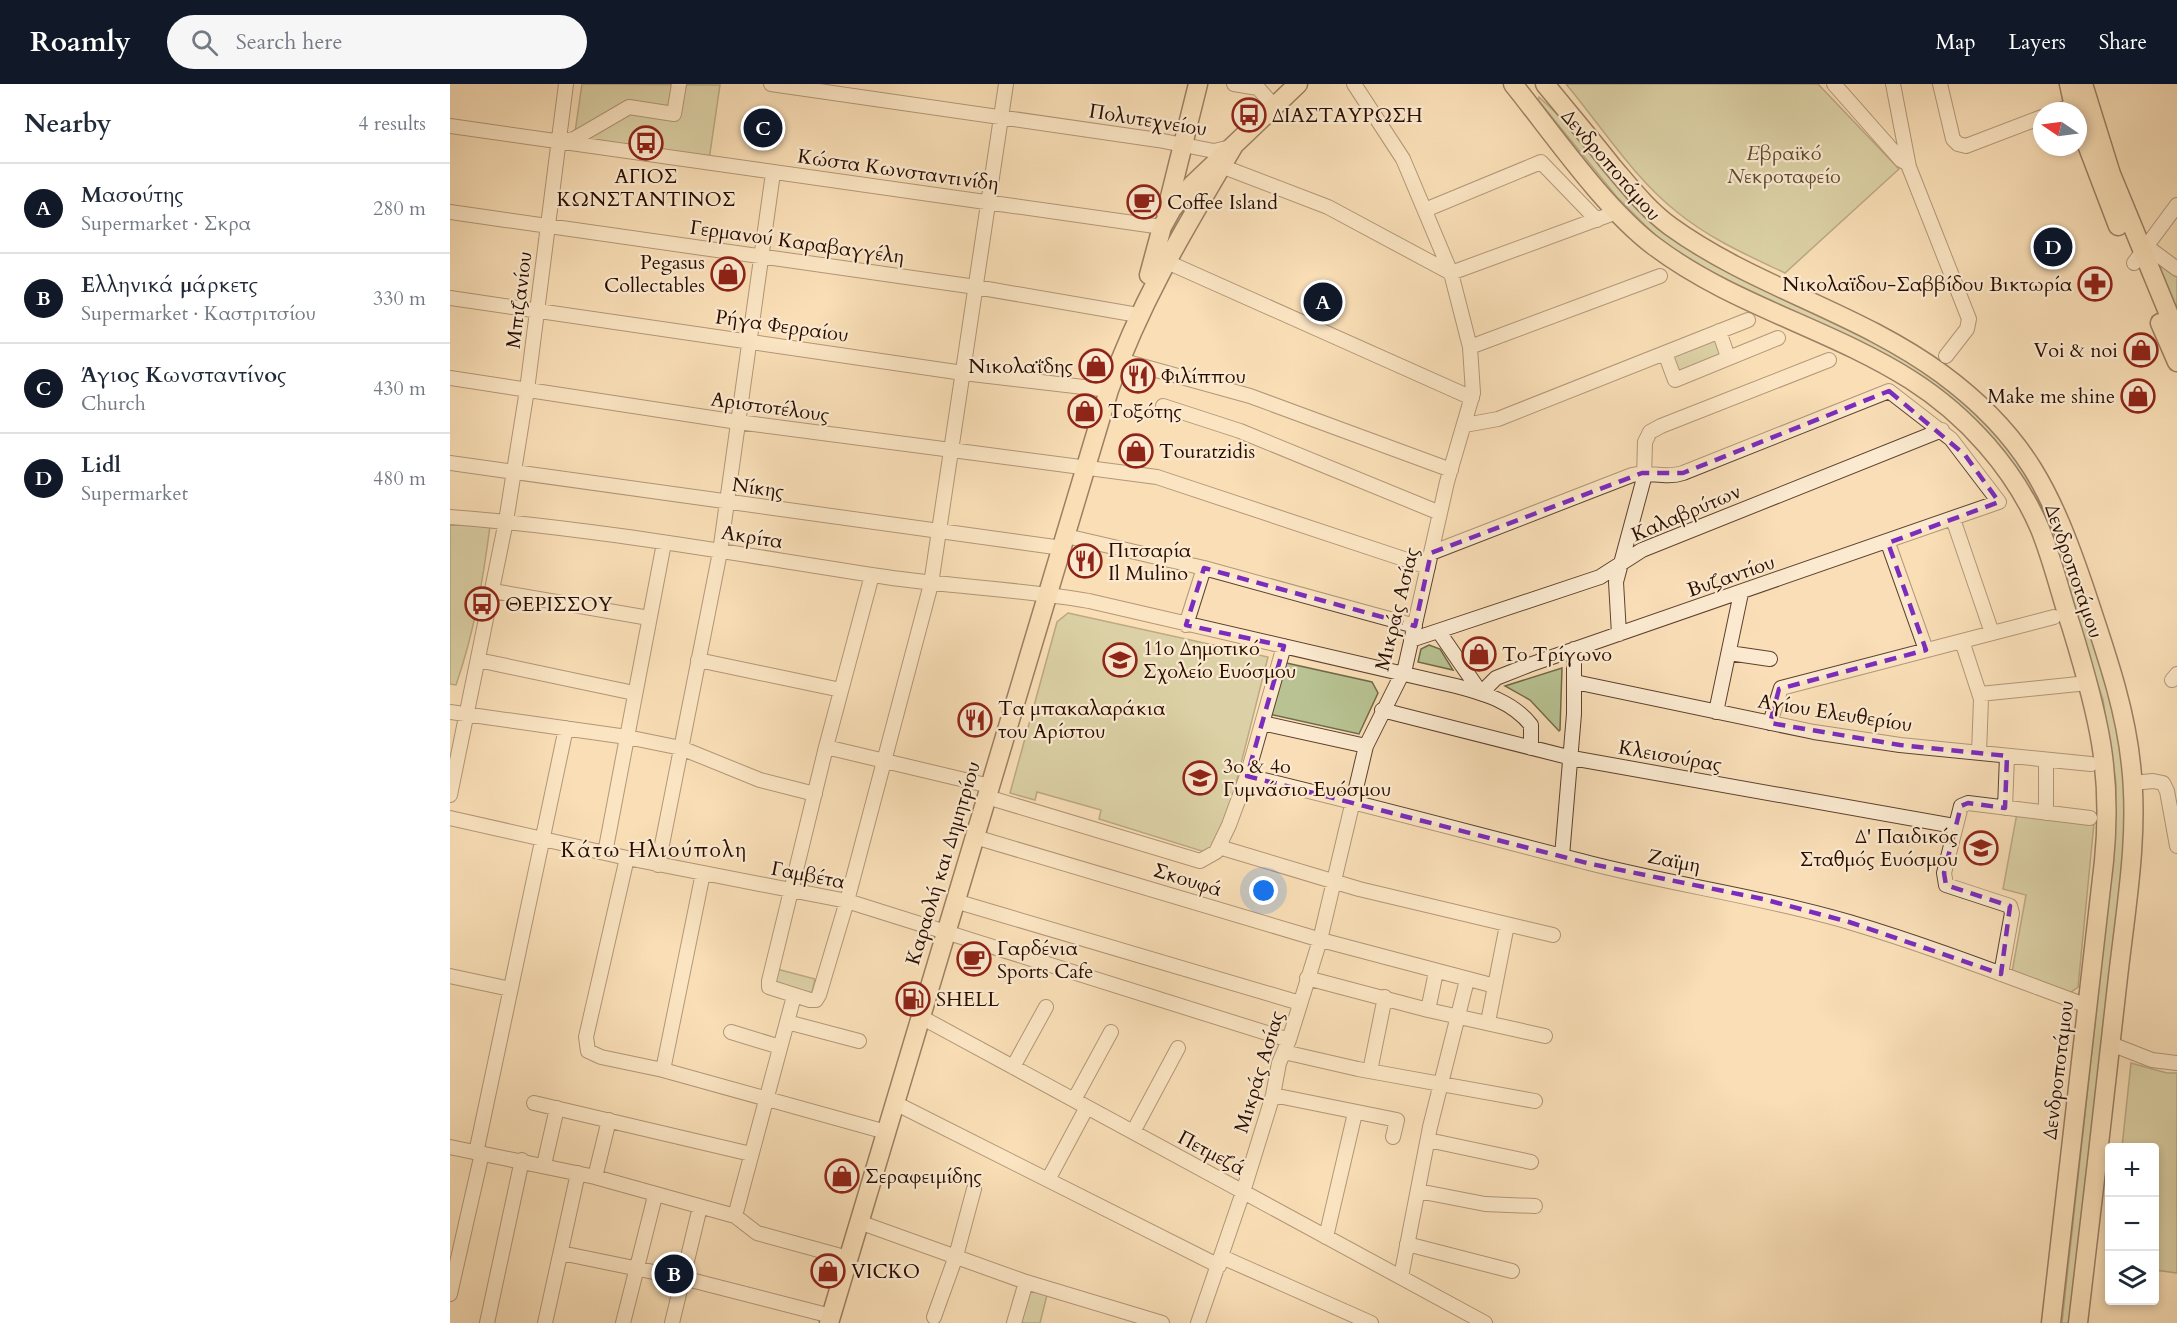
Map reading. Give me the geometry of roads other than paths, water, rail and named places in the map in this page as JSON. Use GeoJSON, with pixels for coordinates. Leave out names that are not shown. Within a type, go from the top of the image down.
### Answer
{"type":"FeatureCollection","features":[{"type":"Feature","properties":{"kind":"main road"},"geometry":{"type":"LineString","coordinates":[[1139,312],[1198,84]]}},
{"type":"Feature","properties":{"kind":"main road"},"geometry":{"type":"LineString","coordinates":[[1162,227],[1172,209],[1192,185],[1298,84]]}},
{"type":"Feature","properties":{"kind":"main road","name":"Δενδροποτάμου"},"geometry":{"type":"LineString","coordinates":[[1513,84],[1617,212],[1655,247],[1701,276],[1869,357],[1913,381],[1977,435],[2009,474],[2039,527],[2088,682],[2103,745],[2108,803],[2088,1006],[2052,1323]]}},
{"type":"Feature","properties":{"kind":"main road","name":"Δενδροποτάμου"},"geometry":{"type":"LineString","coordinates":[[1545,84],[1639,198],[1668,225],[1728,262],[1853,321],[1921,359],[1975,400],[2007,431],[2040,478],[2062,525],[2118,694],[2128,738],[2133,783],[2130,868],[2078,1323]]}},
{"type":"Feature","properties":{"kind":"main road"},"geometry":{"type":"LineString","coordinates":[[2069,84],[2070,102]]}},
{"type":"Feature","properties":{"kind":"main road"},"geometry":{"type":"LineString","coordinates":[[2083,84],[2101,147],[2177,362]]}},
{"type":"Feature","properties":{"kind":"main road"},"geometry":{"type":"LineString","coordinates":[[1180,234],[1192,185],[1193,168],[1184,144]]}},
{"type":"Feature","properties":{"kind":"main road"},"geometry":{"type":"LineString","coordinates":[[2087,145],[2177,334]]}},
{"type":"Feature","properties":{"kind":"main road"},"geometry":{"type":"LineString","coordinates":[[1139,312],[1180,234],[1233,147]]}},
{"type":"Feature","properties":{"kind":"main road","name":"Καραολή και Δημητρίου"},"geometry":{"type":"LineString","coordinates":[[830,1319],[1109,390],[1139,312]]}},
{"type":"Feature","properties":{"kind":"street","name":"Μπιζανίου"},"geometry":{"type":"LineString","coordinates":[[450,795],[465,715],[493,591],[514,472],[527,390],[566,84]]}},
{"type":"Feature","properties":{"kind":"street"},"geometry":{"type":"LineString","coordinates":[[558,142],[574,140],[628,107],[674,114],[680,84]]}},
{"type":"Feature","properties":{"kind":"street"},"geometry":{"type":"LineString","coordinates":[[872,575],[826,747],[769,987],[794,996],[816,1000],[847,901],[931,584],[1006,84]]}},
{"type":"Feature","properties":{"kind":"street"},"geometry":{"type":"LineString","coordinates":[[1234,84],[1258,88],[1274,105]]}},
{"type":"Feature","properties":{"kind":"street","name":"Μικράς Ασίας"},"geometry":{"type":"LineString","coordinates":[[1198,1323],[1221,1262],[1320,940],[1366,746],[1382,710],[1403,674],[1440,513],[1472,398],[1473,375],[1470,347],[1451,273],[1403,159],[1354,84]]}},
{"type":"Feature","properties":{"kind":"street"},"geometry":{"type":"LineString","coordinates":[[1834,84],[1901,160],[1908,164]]}},
{"type":"Feature","properties":{"kind":"street"},"geometry":{"type":"LineString","coordinates":[[1893,84],[1908,164],[1969,319],[1967,329],[1946,356]]}},
{"type":"Feature","properties":{"kind":"street"},"geometry":{"type":"LineString","coordinates":[[1940,84],[1953,139],[1958,144],[1966,146],[2033,120]]}},
{"type":"Feature","properties":{"kind":"street","name":"Πολυτεχνείου"},"geometry":{"type":"LineString","coordinates":[[779,85],[1184,144],[1214,151],[1233,147]]}},
{"type":"Feature","properties":{"kind":"street","name":"Κώστα Κωνσταντινίδη"},"geometry":{"type":"LineString","coordinates":[[450,126],[1162,227]]}},
{"type":"Feature","properties":{"kind":"street"},"geometry":{"type":"LineString","coordinates":[[1425,210],[1541,162],[1597,220]]}},
{"type":"Feature","properties":{"kind":"street"},"geometry":{"type":"LineString","coordinates":[[1221,166],[1328,207],[1451,273],[1617,212]]}},
{"type":"Feature","properties":{"kind":"street"},"geometry":{"type":"LineString","coordinates":[[658,865],[720,552],[773,173]]}},
{"type":"Feature","properties":{"kind":"street"},"geometry":{"type":"LineString","coordinates":[[2177,205],[2140,253],[2177,269]]}},
{"type":"Feature","properties":{"kind":"street","name":"Γερμανού Καραβαγγέλη"},"geometry":{"type":"LineString","coordinates":[[450,212],[1139,312]]}},
{"type":"Feature","properties":{"kind":"street"},"geometry":{"type":"LineString","coordinates":[[1165,261],[1472,398]]}},
{"type":"Feature","properties":{"kind":"street"},"geometry":{"type":"LineString","coordinates":[[1470,347],[1660,276]]}},
{"type":"Feature","properties":{"kind":"street","name":"Ρήγα Φερραίου"},"geometry":{"type":"LineString","coordinates":[[450,298],[963,373],[1109,390]]}},
{"type":"Feature","properties":{"kind":"street"},"geometry":{"type":"LineString","coordinates":[[1465,425],[1498,419],[1748,320]]}},
{"type":"Feature","properties":{"kind":"street"},"geometry":{"type":"LineString","coordinates":[[1719,331],[1728,357]]}},
{"type":"Feature","properties":{"kind":"street"},"geometry":{"type":"LineString","coordinates":[[1665,353],[1675,380],[1778,338]]}},
{"type":"Feature","properties":{"kind":"street"},"geometry":{"type":"LineString","coordinates":[[1120,360],[1250,396],[1451,470]]}},
{"type":"Feature","properties":{"kind":"street"},"geometry":{"type":"LineString","coordinates":[[1619,634],[1615,590],[1645,473],[1647,436],[1661,426],[1829,360]]}},
{"type":"Feature","properties":{"kind":"street","name":"Αριστοτέλους"},"geometry":{"type":"LineString","coordinates":[[450,378],[738,423],[1087,466],[1157,477],[1430,560]]}},
{"type":"Feature","properties":{"kind":"street"},"geometry":{"type":"LineString","coordinates":[[1430,560],[1591,490],[1645,473],[1668,477],[1683,473],[1889,391],[1942,430]]}},
{"type":"Feature","properties":{"kind":"street"},"geometry":{"type":"LineString","coordinates":[[1163,406],[1239,431],[1440,513]]}},
{"type":"Feature","properties":{"kind":"street","name":"Βυζαντίου"},"geometry":{"type":"LineString","coordinates":[[1481,693],[1496,678],[1574,649],[1888,543],[1999,502],[1965,454],[1942,430]]}},
{"type":"Feature","properties":{"kind":"street","name":"Καλαβρύτων"},"geometry":{"type":"LineString","coordinates":[[1411,640],[1600,577],[1636,553],[1662,541],[1942,430]]}},
{"type":"Feature","properties":{"kind":"street","name":"Νίκης"},"geometry":{"type":"LineString","coordinates":[[450,463],[939,532],[1064,542]]}},
{"type":"Feature","properties":{"kind":"street","name":"Ακρίτα"},"geometry":{"type":"LineString","coordinates":[[450,517],[506,521],[664,543],[931,584],[1048,595]]}},
{"type":"Feature","properties":{"kind":"street"},"geometry":{"type":"LineString","coordinates":[[1953,519],[1992,633]]}},
{"type":"Feature","properties":{"kind":"street"},"geometry":{"type":"LineString","coordinates":[[1064,542],[1204,568],[1415,626]]}},
{"type":"Feature","properties":{"kind":"street"},"geometry":{"type":"LineString","coordinates":[[605,853],[664,543]]}},
{"type":"Feature","properties":{"kind":"street"},"geometry":{"type":"LineString","coordinates":[[1888,543],[1926,650]]}},
{"type":"Feature","properties":{"kind":"street"},"geometry":{"type":"LineString","coordinates":[[1186,625],[1204,568]]}},
{"type":"Feature","properties":{"kind":"street"},"geometry":{"type":"LineString","coordinates":[[493,591],[649,618]]}},
{"type":"Feature","properties":{"kind":"street"},"geometry":{"type":"LineString","coordinates":[[1716,712],[1742,593]]}},
{"type":"Feature","properties":{"kind":"street"},"geometry":{"type":"LineString","coordinates":[[1048,595],[1089,601],[1481,693],[1506,702],[1527,720],[1532,728],[1531,748]]}},
{"type":"Feature","properties":{"kind":"street"},"geometry":{"type":"LineString","coordinates":[[1770,723],[1781,688],[2054,617]]}},
{"type":"Feature","properties":{"kind":"street"},"geometry":{"type":"LineString","coordinates":[[1439,632],[1481,693]]}},
{"type":"Feature","properties":{"kind":"street"},"geometry":{"type":"LineString","coordinates":[[1962,640],[1980,694],[1979,753]]}},
{"type":"Feature","properties":{"kind":"street"},"geometry":{"type":"LineString","coordinates":[[826,747],[989,791],[1200,861],[1207,859],[1219,847],[1247,776],[1284,646]]}},
{"type":"Feature","properties":{"kind":"street"},"geometry":{"type":"LineString","coordinates":[[1562,856],[1572,758],[1574,649]]}},
{"type":"Feature","properties":{"kind":"street"},"geometry":{"type":"LineString","coordinates":[[1729,653],[1770,659]]}},
{"type":"Feature","properties":{"kind":"street"},"geometry":{"type":"LineString","coordinates":[[478,660],[634,693]]}},
{"type":"Feature","properties":{"kind":"street"},"geometry":{"type":"LineString","coordinates":[[698,660],[841,690]]}},
{"type":"Feature","properties":{"kind":"street","name":"Αγίου Ελευθερίου"},"geometry":{"type":"LineString","coordinates":[[1575,682],[1770,723],[1900,745],[2091,764]]}},
{"type":"Feature","properties":{"kind":"street"},"geometry":{"type":"LineString","coordinates":[[1980,694],[2088,682]]}},
{"type":"Feature","properties":{"kind":"street","name":"Κλεισούρας"},"geometry":{"type":"LineString","coordinates":[[1382,710],[1572,758],[1954,826]]}},
{"type":"Feature","properties":{"kind":"street"},"geometry":{"type":"LineString","coordinates":[[450,712],[627,736],[681,748],[770,782],[815,794]]}},
{"type":"Feature","properties":{"kind":"street"},"geometry":{"type":"LineString","coordinates":[[1263,720],[1366,746]]}},
{"type":"Feature","properties":{"kind":"street"},"geometry":{"type":"LineString","coordinates":[[450,1294],[510,989],[566,728]]}},
{"type":"Feature","properties":{"kind":"street"},"geometry":{"type":"LineString","coordinates":[[2005,808],[2007,756]]}},
{"type":"Feature","properties":{"kind":"street"},"geometry":{"type":"LineString","coordinates":[[2046,760],[2046,813]]}},
{"type":"Feature","properties":{"kind":"street","name":"Ζαϊμη"},"geometry":{"type":"LineString","coordinates":[[1247,776],[1562,856],[1763,899],[1849,922],[2088,1006]]}},
{"type":"Feature","properties":{"kind":"street"},"geometry":{"type":"LineString","coordinates":[[2133,783],[2156,781],[2163,783],[2167,791],[2177,846]]}},
{"type":"Feature","properties":{"kind":"street"},"geometry":{"type":"LineString","coordinates":[[2001,974],[2012,913],[2010,906],[1946,885],[1944,873],[1960,806],[1968,803],[2090,818]]}},
{"type":"Feature","properties":{"kind":"street","name":"Γαμβέτα"},"geometry":{"type":"LineString","coordinates":[[450,818],[658,865],[847,901],[1286,1046],[1370,1071],[1535,1101]]}},
{"type":"Feature","properties":{"kind":"street","name":"Σκουφά"},"geometry":{"type":"LineString","coordinates":[[975,837],[1320,940],[1495,986]]}},
{"type":"Feature","properties":{"kind":"street"},"geometry":{"type":"LineString","coordinates":[[1219,847],[1335,881],[1553,935]]}},
{"type":"Feature","properties":{"kind":"street"},"geometry":{"type":"LineString","coordinates":[[627,858],[586,1037],[588,1051],[601,1057],[663,1070],[886,1132]]}},
{"type":"Feature","properties":{"kind":"street"},"geometry":{"type":"LineString","coordinates":[[663,1070],[703,873]]}},
{"type":"Feature","properties":{"kind":"street"},"geometry":{"type":"LineString","coordinates":[[955,901],[1300,1002]]}},
{"type":"Feature","properties":{"kind":"street"},"geometry":{"type":"LineString","coordinates":[[1488,1022],[1507,925]]}},
{"type":"Feature","properties":{"kind":"street"},"geometry":{"type":"LineString","coordinates":[[1428,1010],[1436,972]]}},
{"type":"Feature","properties":{"kind":"street"},"geometry":{"type":"LineString","coordinates":[[450,976],[510,989]]}},
{"type":"Feature","properties":{"kind":"street"},"geometry":{"type":"LineString","coordinates":[[1307,978],[1428,1010],[1545,1036]]}},
{"type":"Feature","properties":{"kind":"street"},"geometry":{"type":"LineString","coordinates":[[1401,1277],[1428,1140],[1460,1017],[1467,980]]}},
{"type":"Feature","properties":{"kind":"street"},"geometry":{"type":"LineString","coordinates":[[735,1216],[794,996]]}},
{"type":"Feature","properties":{"kind":"street"},"geometry":{"type":"LineString","coordinates":[[1370,1071],[1385,997]]}},
{"type":"Feature","properties":{"kind":"street"},"geometry":{"type":"LineString","coordinates":[[1013,1067],[1046,1006]]}},
{"type":"Feature","properties":{"kind":"street","name":"Πετμεζά"},"geometry":{"type":"LineString","coordinates":[[921,1017],[1485,1323]]}},
{"type":"Feature","properties":{"kind":"street"},"geometry":{"type":"LineString","coordinates":[[787,1022],[859,1041]]}},
{"type":"Feature","properties":{"kind":"street"},"geometry":{"type":"LineString","coordinates":[[731,1032],[780,1047]]}},
{"type":"Feature","properties":{"kind":"street"},"geometry":{"type":"LineString","coordinates":[[1074,1100],[1111,1032]]}},
{"type":"Feature","properties":{"kind":"street"},"geometry":{"type":"LineString","coordinates":[[2111,1044],[2152,1060],[2177,1063]]}},
{"type":"Feature","properties":{"kind":"street"},"geometry":{"type":"LineString","coordinates":[[1133,1132],[1178,1048]]}},
{"type":"Feature","properties":{"kind":"street"},"geometry":{"type":"LineString","coordinates":[[1273,1095],[1397,1120],[1393,1137]]}},
{"type":"Feature","properties":{"kind":"street"},"geometry":{"type":"LineString","coordinates":[[534,1103],[752,1154]]}},
{"type":"Feature","properties":{"kind":"street"},"geometry":{"type":"LineString","coordinates":[[895,1103],[1221,1262],[1371,1323]]}},
{"type":"Feature","properties":{"kind":"street"},"geometry":{"type":"LineString","coordinates":[[1049,1178],[1087,1107]]}},
{"type":"Feature","properties":{"kind":"street"},"geometry":{"type":"LineString","coordinates":[[544,1165],[557,1108]]}},
{"type":"Feature","properties":{"kind":"street"},"geometry":{"type":"LineString","coordinates":[[1326,1237],[1355,1113]]}},
{"type":"Feature","properties":{"kind":"street"},"geometry":{"type":"LineString","coordinates":[[595,1177],[609,1120]]}},
{"type":"Feature","properties":{"kind":"street"},"geometry":{"type":"LineString","coordinates":[[1428,1140],[1532,1162]]}},
{"type":"Feature","properties":{"kind":"street"},"geometry":{"type":"LineString","coordinates":[[450,1147],[522,1160],[595,1177],[655,1196],[735,1216],[757,1233],[848,1258]]}},
{"type":"Feature","properties":{"kind":"street"},"geometry":{"type":"LineString","coordinates":[[487,1323],[522,1160]]}},
{"type":"Feature","properties":{"kind":"street"},"geometry":{"type":"LineString","coordinates":[[545,1323],[578,1173]]}},
{"type":"Feature","properties":{"kind":"street"},"geometry":{"type":"LineString","coordinates":[[934,1317],[956,1256],[975,1189]]}},
{"type":"Feature","properties":{"kind":"street"},"geometry":{"type":"LineString","coordinates":[[1418,1191],[1485,1204],[1535,1206]]}},
{"type":"Feature","properties":{"kind":"street"},"geometry":{"type":"LineString","coordinates":[[623,1323],[655,1196]]}},
{"type":"Feature","properties":{"kind":"street"},"geometry":{"type":"LineString","coordinates":[[672,1323],[700,1207]]}},
{"type":"Feature","properties":{"kind":"street"},"geometry":{"type":"LineString","coordinates":[[859,1222],[1026,1282],[1162,1323]]}},
{"type":"Feature","properties":{"kind":"street"},"geometry":{"type":"LineString","coordinates":[[1407,1244],[1512,1271]]}},
{"type":"Feature","properties":{"kind":"street"},"geometry":{"type":"LineString","coordinates":[[561,1253],[683,1278],[830,1319]]}},
{"type":"Feature","properties":{"kind":"street"},"geometry":{"type":"LineString","coordinates":[[1014,1323],[1026,1282]]}},
{"type":"Feature","properties":{"kind":"place","name":"ΔΙΑΣΤΑΥΡΩΣΗ"},"geometry":{"type":"Point","coordinates":[1249,115]}},
{"type":"Feature","properties":{"kind":"place","name":"Άγιος Κωνσταντίνος"},"geometry":{"type":"Point","coordinates":[763,128]}},
{"type":"Feature","properties":{"kind":"place","name":"ΑΓΙΟΣ ΚΩΝΣΤΑΝΤΙΝΟΣ"},"geometry":{"type":"Point","coordinates":[646,143]}},
{"type":"Feature","properties":{"kind":"place","name":"Coffee Island"},"geometry":{"type":"Point","coordinates":[1144,202]}},
{"type":"Feature","properties":{"kind":"place","name":"Lidl"},"geometry":{"type":"Point","coordinates":[2053,247]}},
{"type":"Feature","properties":{"kind":"place","name":"Pegasus Collectables"},"geometry":{"type":"Point","coordinates":[728,274]}},
{"type":"Feature","properties":{"kind":"place","name":"Νικολαϊδου-Σαββίδου Βικτωρία"},"geometry":{"type":"Point","coordinates":[2095,284]}},
{"type":"Feature","properties":{"kind":"place","name":"Μασούτης"},"geometry":{"type":"Point","coordinates":[1323,302]}},
{"type":"Feature","properties":{"kind":"place","name":"Voi & noi"},"geometry":{"type":"Point","coordinates":[2141,350]}},
{"type":"Feature","properties":{"kind":"place","name":"Νικολαΐδης"},"geometry":{"type":"Point","coordinates":[1096,366]}},
{"type":"Feature","properties":{"kind":"place","name":"Φιλίππου"},"geometry":{"type":"Point","coordinates":[1138,376]}},
{"type":"Feature","properties":{"kind":"place","name":"Make me shine"},"geometry":{"type":"Point","coordinates":[2138,396]}},
{"type":"Feature","properties":{"kind":"place","name":"Τοξότης"},"geometry":{"type":"Point","coordinates":[1085,411]}},
{"type":"Feature","properties":{"kind":"place","name":"Touratzidis"},"geometry":{"type":"Point","coordinates":[1136,451]}},
{"type":"Feature","properties":{"kind":"place","name":"Πιτσαρία Il Mulino"},"geometry":{"type":"Point","coordinates":[1085,561]}},
{"type":"Feature","properties":{"kind":"place","name":"ΘΕΡΙΣΣΟΥ"},"geometry":{"type":"Point","coordinates":[482,604]}},
{"type":"Feature","properties":{"kind":"place","name":"Το Τρίγωνο"},"geometry":{"type":"Point","coordinates":[1479,654]}},
{"type":"Feature","properties":{"kind":"place","name":"11ο Δημοτικό Σχολείο Ευόσμου"},"geometry":{"type":"Point","coordinates":[1120,660]}},
{"type":"Feature","properties":{"kind":"place","name":"Τα μπακαλαράκια του Αρίστου"},"geometry":{"type":"Point","coordinates":[975,720]}},
{"type":"Feature","properties":{"kind":"place","name":"3ο & 4ο Γυμνάσιο Ευόσμου"},"geometry":{"type":"Point","coordinates":[1200,778]}},
{"type":"Feature","properties":{"kind":"place","name":"Δ' Παιδικός Σταθμός Ευόσμου"},"geometry":{"type":"Point","coordinates":[1981,848]}},
{"type":"Feature","properties":{"kind":"place","name":"Γαρδένια Sports Cafe"},"geometry":{"type":"Point","coordinates":[974,959]}},
{"type":"Feature","properties":{"kind":"place","name":"SHELL"},"geometry":{"type":"Point","coordinates":[913,999]}},
{"type":"Feature","properties":{"kind":"place","name":"Σεραφειμίδης"},"geometry":{"type":"Point","coordinates":[842,1176]}},
{"type":"Feature","properties":{"kind":"place","name":"VICKO"},"geometry":{"type":"Point","coordinates":[828,1271]}},
{"type":"Feature","properties":{"kind":"place","name":"Ελληνικά μάρκετς"},"geometry":{"type":"Point","coordinates":[674,1274]}},
{"type":"Feature","properties":{"kind":"district","name":"Κάτω Ηλιούπολη"},"geometry":{"type":"Point","coordinates":[654,850]}},
{"type":"Feature","properties":{"kind":"park label","name":"Εβραϊκό Νεκροταφείο"},"geometry":{"type":"Point","coordinates":[1784,164]}}]}
